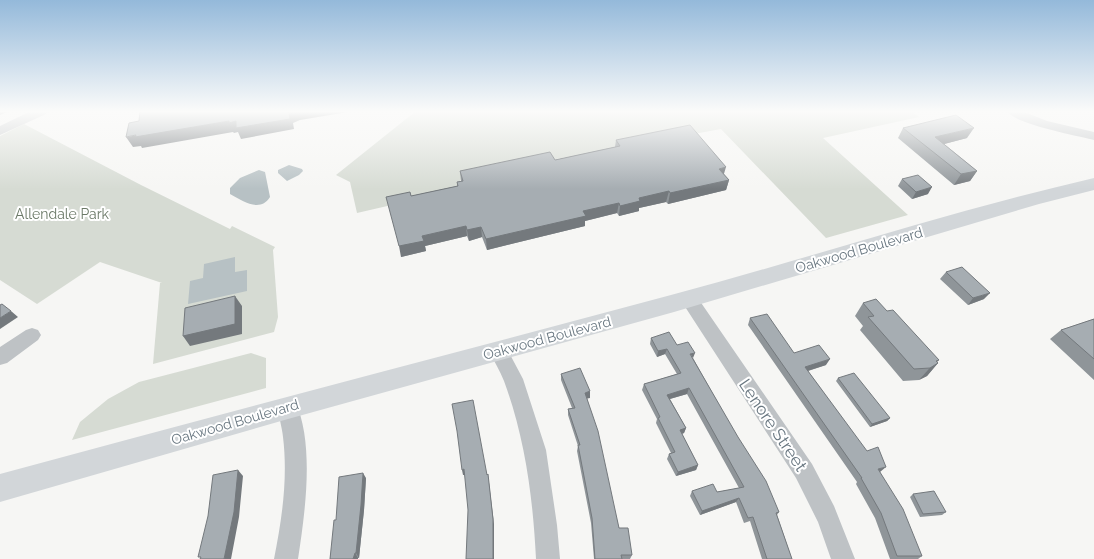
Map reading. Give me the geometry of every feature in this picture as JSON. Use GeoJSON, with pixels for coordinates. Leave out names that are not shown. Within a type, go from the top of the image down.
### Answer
{"type":"FeatureCollection","features":[{"type":"Feature","properties":{"kind":"main road","name":"Oakwood Boulevard"},"geometry":{"type":"LineString","coordinates":[[0,488],[288,407],[689,299],[1036,198],[1094,184]]}},
{"type":"Feature","properties":{"kind":"street","name":"Lenore Street"},"geometry":{"type":"LineString","coordinates":[[689,299],[804,471],[819,498],[836,536],[842,559]]}},
{"type":"Feature","properties":{"kind":"street"},"geometry":{"type":"LineString","coordinates":[[0,358],[32,334]]}},
{"type":"Feature","properties":{"kind":"street"},"geometry":{"type":"LineString","coordinates":[[498,351],[513,379],[535,450],[545,517],[548,559]]}},
{"type":"Feature","properties":{"kind":"street"},"geometry":{"type":"LineString","coordinates":[[286,559],[293,521],[296,480],[294,442],[288,407]]}},
{"type":"Feature","properties":{"kind":"green space","name":"Allendale Park"},"geometry":{"type":"Polygon","coordinates":[[[0,137],[49,137],[230,229],[232,226],[275,247],[273,250],[278,317],[274,332],[153,364],[160,283],[162,283],[100,262],[37,304],[0,280],[0,137]]]}},
{"type":"Feature","properties":{"kind":"green space"},"geometry":{"type":"Polygon","coordinates":[[[383,137],[677,137],[551,160],[460,180],[461,189],[357,213],[350,182],[336,175],[383,137]]]}},
{"type":"Feature","properties":{"kind":"green space"},"geometry":{"type":"Polygon","coordinates":[[[729,137],[827,137],[823,138],[908,215],[826,238],[729,137]]]}},
{"type":"Feature","properties":{"kind":"green space"},"geometry":{"type":"Polygon","coordinates":[[[251,353],[266,358],[266,388],[72,440],[80,422],[108,399],[139,382],[251,353]]]}},
{"type":"Feature","properties":{"kind":"shaded area"},"geometry":{"type":"Polygon","coordinates":[[[289,165],[302,169],[303,171],[299,175],[287,181],[278,173],[278,170],[289,165]]]}},
{"type":"Feature","properties":{"kind":"shaded area"},"geometry":{"type":"Polygon","coordinates":[[[259,170],[265,172],[270,197],[266,202],[256,205],[251,204],[230,194],[230,188],[240,178],[259,170]]]}},
{"type":"Feature","properties":{"kind":"shaded area"},"geometry":{"type":"Polygon","coordinates":[[[235,257],[235,272],[247,270],[247,291],[188,304],[190,281],[203,278],[204,264],[235,257]]]}},
{"type":"Feature","properties":{"kind":"building"},"geometry":{"type":"Polygon","coordinates":[[[630,137],[700,137],[726,167],[719,169],[729,180],[639,198],[640,201],[620,206],[619,203],[583,211],[586,216],[486,239],[481,227],[467,230],[466,226],[422,236],[424,241],[399,246],[386,197],[410,192],[411,196],[458,186],[457,182],[463,181],[460,171],[550,152],[555,160],[620,146],[616,140],[630,137]]]}},
{"type":"Feature","properties":{"kind":"building"},"geometry":{"type":"Polygon","coordinates":[[[914,137],[935,137],[977,171],[961,174],[914,137]]]}},
{"type":"Feature","properties":{"kind":"building"},"geometry":{"type":"Polygon","coordinates":[[[918,175],[932,187],[916,192],[902,179],[918,175]]]}},
{"type":"Feature","properties":{"kind":"building"},"geometry":{"type":"Polygon","coordinates":[[[962,267],[990,293],[973,298],[946,272],[962,267]]]}},
{"type":"Feature","properties":{"kind":"building"},"geometry":{"type":"Polygon","coordinates":[[[235,296],[235,324],[183,336],[185,308],[235,296]]]}},
{"type":"Feature","properties":{"kind":"building"},"geometry":{"type":"Polygon","coordinates":[[[876,299],[887,311],[893,310],[939,360],[936,361],[938,363],[930,368],[914,369],[868,317],[874,316],[863,303],[876,299]]]}},
{"type":"Feature","properties":{"kind":"building"},"geometry":{"type":"Polygon","coordinates":[[[2,304],[11,311],[0,318],[0,305],[2,304]]]}},
{"type":"Feature","properties":{"kind":"building"},"geometry":{"type":"Polygon","coordinates":[[[767,314],[794,353],[819,345],[830,359],[805,367],[867,451],[878,447],[886,467],[878,469],[903,509],[922,556],[897,556],[881,513],[862,478],[750,318],[767,314]]]}},
{"type":"Feature","properties":{"kind":"building"},"geometry":{"type":"Polygon","coordinates":[[[1094,319],[1094,359],[1061,330],[1094,319]]]}},
{"type":"Feature","properties":{"kind":"building"},"geometry":{"type":"Polygon","coordinates":[[[669,332],[677,345],[688,342],[695,353],[690,354],[738,437],[766,481],[779,512],[776,513],[792,559],[767,559],[753,517],[748,518],[739,498],[702,511],[692,491],[713,484],[717,492],[744,487],[689,388],[667,395],[686,428],[680,430],[698,465],[678,472],[669,454],[675,452],[658,418],[660,417],[644,384],[681,373],[667,349],[658,351],[651,338],[669,332]]]}},
{"type":"Feature","properties":{"kind":"building"},"geometry":{"type":"Polygon","coordinates":[[[580,368],[590,391],[585,393],[598,431],[619,528],[628,528],[632,555],[621,555],[622,559],[595,559],[592,518],[578,445],[580,445],[568,409],[575,408],[561,374],[580,368]]]}},
{"type":"Feature","properties":{"kind":"building"},"geometry":{"type":"Polygon","coordinates":[[[854,373],[890,418],[872,424],[838,378],[854,373]]]}},
{"type":"Feature","properties":{"kind":"building"},"geometry":{"type":"Polygon","coordinates":[[[473,400],[487,475],[488,474],[493,519],[493,559],[466,559],[468,510],[464,469],[462,470],[452,404],[473,400]]]}},
{"type":"Feature","properties":{"kind":"building"},"geometry":{"type":"Polygon","coordinates":[[[238,470],[234,512],[224,559],[200,559],[201,557],[198,557],[208,516],[213,475],[238,470]]]}},
{"type":"Feature","properties":{"kind":"building"},"geometry":{"type":"Polygon","coordinates":[[[363,473],[356,553],[353,559],[330,559],[334,520],[336,520],[339,477],[363,473]]]}},
{"type":"Feature","properties":{"kind":"building"},"geometry":{"type":"Polygon","coordinates":[[[934,491],[946,512],[923,514],[913,494],[934,491]]]}}]}
